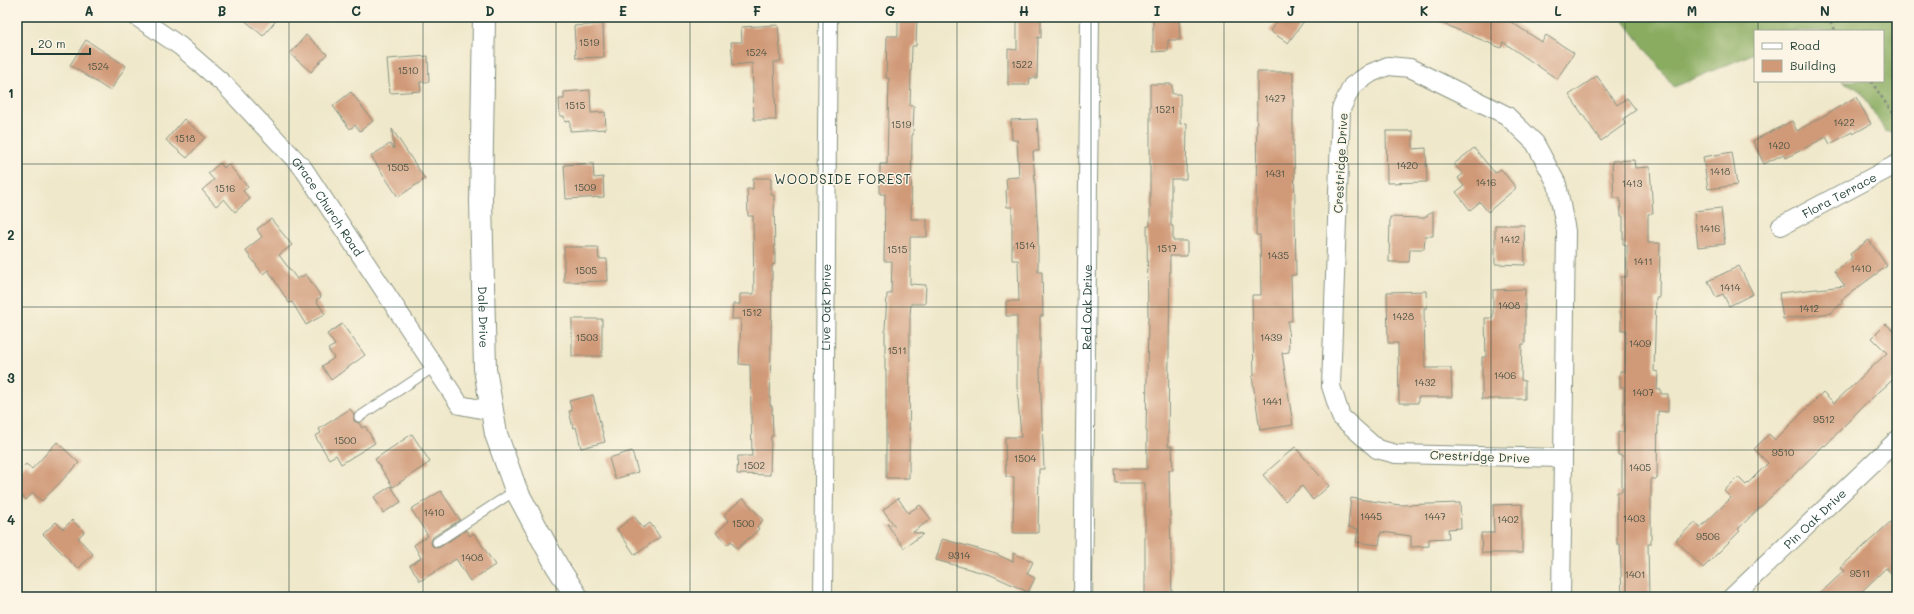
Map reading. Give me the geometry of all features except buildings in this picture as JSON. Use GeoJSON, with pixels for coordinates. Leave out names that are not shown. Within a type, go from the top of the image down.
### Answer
{"type":"FeatureCollection","features":[{"type":"Feature","properties":{"kind":"street","name":"Grace Church Road"},"geometry":{"type":"LineString","coordinates":[[137,17],[180,46],[225,85],[303,168],[460,405],[492,410]]}},
{"type":"Feature","properties":{"kind":"street","name":"Dale Drive"},"geometry":{"type":"LineString","coordinates":[[484,17],[481,201],[484,369],[496,434],[516,490],[557,566],[577,597]]}},
{"type":"Feature","properties":{"kind":"street","name":"Live Oak Drive"},"geometry":{"type":"LineString","coordinates":[[823,597],[828,17]]}},
{"type":"Feature","properties":{"kind":"street","name":"Red Oak Drive"},"geometry":{"type":"LineString","coordinates":[[1083,597],[1090,17]]}},
{"type":"Feature","properties":{"kind":"street","name":"Crestridge Drive"},"geometry":{"type":"LineString","coordinates":[[1561,597],[1563,458],[1566,231],[1557,184],[1534,143],[1506,115],[1410,68],[1388,66],[1371,73],[1352,86],[1341,109],[1331,386],[1341,417],[1377,449],[1396,454],[1563,458]]}},
{"type":"Feature","properties":{"kind":"street","name":"Flora Terrace"},"geometry":{"type":"LineString","coordinates":[[1781,226],[1897,164]]}},
{"type":"Feature","properties":{"kind":"street","name":"Pin Oak Drive"},"geometry":{"type":"LineString","coordinates":[[1732,597],[1897,440]]}},
{"type":"Feature","properties":{"kind":"lane"},"geometry":{"type":"LineString","coordinates":[[360,417],[434,367]]}},
{"type":"Feature","properties":{"kind":"lane"},"geometry":{"type":"LineString","coordinates":[[437,542],[516,490]]}},
{"type":"Feature","properties":{"kind":"path"},"geometry":{"type":"LineString","coordinates":[[1827,17],[1835,30]]}},
{"type":"Feature","properties":{"kind":"path"},"geometry":{"type":"LineString","coordinates":[[1872,82],[1897,120]]}},
{"type":"Feature","properties":{"kind":"green space"},"geometry":{"type":"Polygon","coordinates":[[[1621,17],[1897,17],[1897,134],[1885,131],[1860,90],[1844,82],[1884,82],[1884,30],[1754,30],[1754,53],[1674,87],[1621,17]]]}},
{"type":"Feature","properties":{"kind":"district","name":"WOODSIDE FOREST"},"geometry":{"type":"Point","coordinates":[843,178]}}]}
